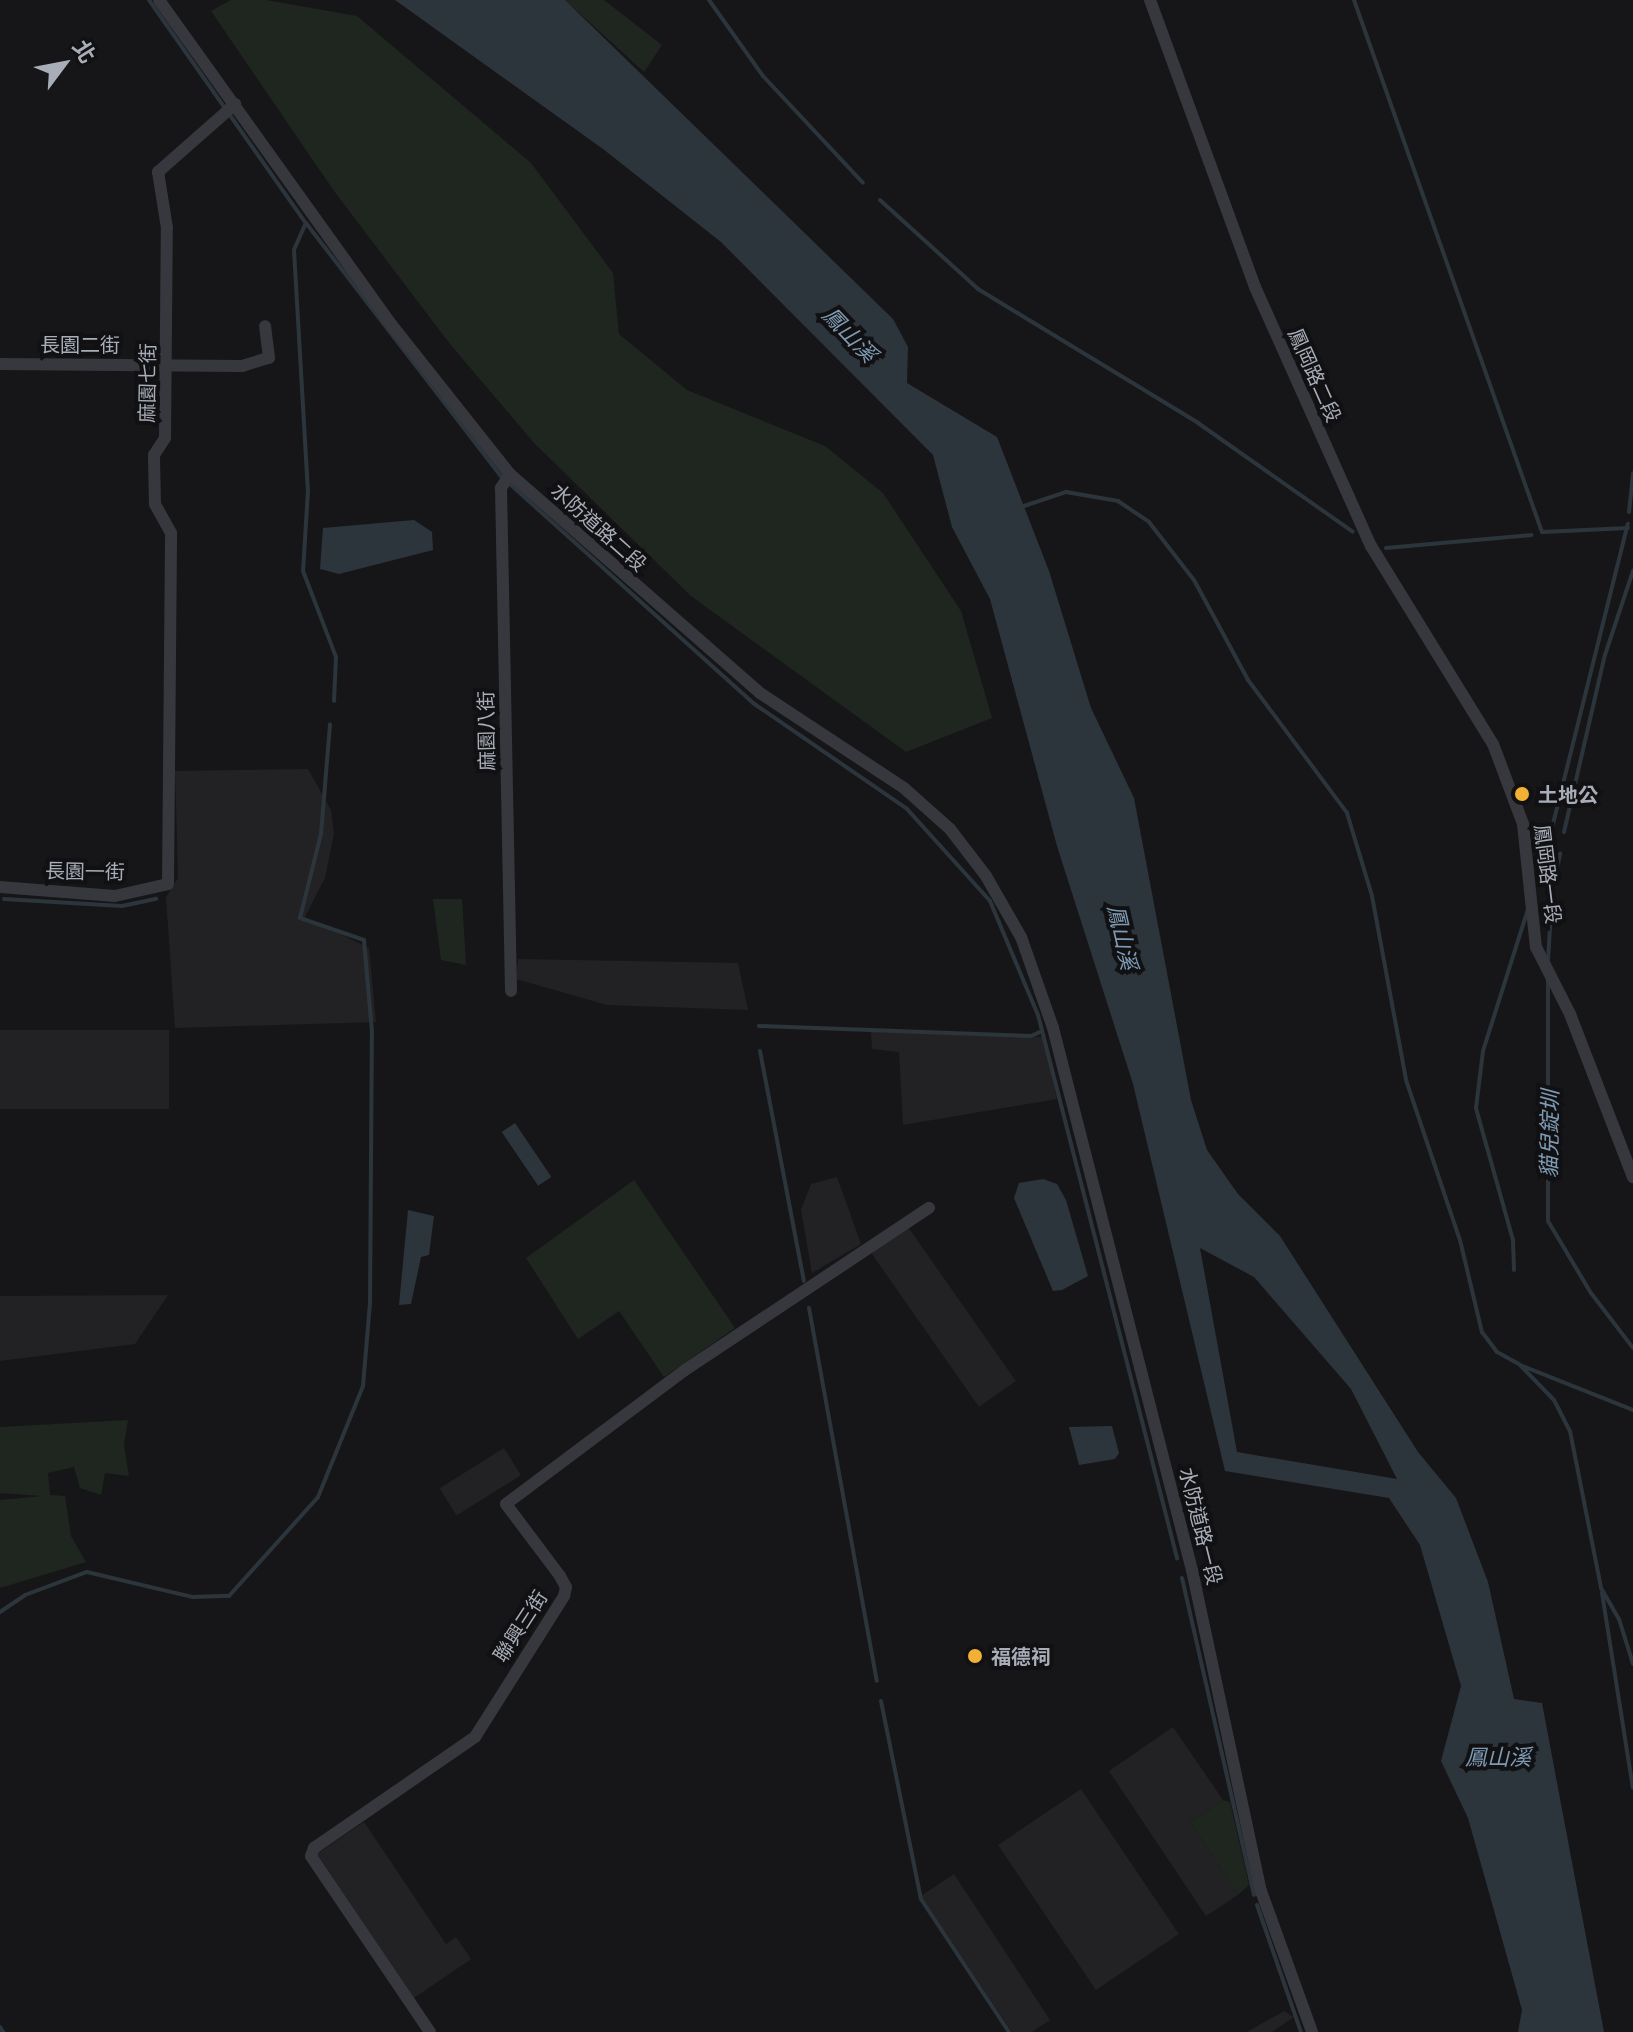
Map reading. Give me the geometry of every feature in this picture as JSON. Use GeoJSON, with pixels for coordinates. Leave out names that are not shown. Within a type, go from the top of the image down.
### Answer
{"type":"FeatureCollection","features":[{"type":"Feature","properties":{"kind":"street","name":"水防道路二段"},"geometry":{"type":"LineString","coordinates":[[159,0],[391,324],[510,474],[760,693],[904,788],[950,829],[986,876],[1021,937],[1053,1028]]}},
{"type":"Feature","properties":{"kind":"street","name":"鳳岡路二段"},"geometry":{"type":"LineString","coordinates":[[1150,0],[1255,287],[1365,532],[1493,744]]}},
{"type":"Feature","properties":{"kind":"street","name":"麻園七街"},"geometry":{"type":"LineString","coordinates":[[168,884],[171,533],[155,504],[154,455],[165,438],[167,228],[158,172],[235,104]]}},
{"type":"Feature","properties":{"kind":"street","name":"長園二街"},"geometry":{"type":"LineString","coordinates":[[0,364],[261,363],[271,352],[265,326]]}},
{"type":"Feature","properties":{"kind":"street","name":"麻園八街"},"geometry":{"type":"LineString","coordinates":[[510,474],[501,488],[511,991]]}},
{"type":"Feature","properties":{"kind":"street","name":"鳳岡路一段"},"geometry":{"type":"LineString","coordinates":[[1493,744],[1523,824],[1536,947],[1633,1177]]}},
{"type":"Feature","properties":{"kind":"street","name":"長園一街"},"geometry":{"type":"LineString","coordinates":[[0,887],[115,896],[168,884]]}},
{"type":"Feature","properties":{"kind":"street","name":"水防道路一段"},"geometry":{"type":"LineString","coordinates":[[1053,1028],[1192,1570],[1261,1891],[1312,2032]]}},
{"type":"Feature","properties":{"kind":"street","name":"聯興三街"},"geometry":{"type":"LineString","coordinates":[[430,2032],[311,1856],[314,1848],[475,1737],[564,1596],[566,1587],[560,1576],[506,1504],[685,1370],[929,1208]]}},
{"type":"Feature","properties":{"kind":"shaded area"},"geometry":{"type":"Polygon","coordinates":[[[231,0],[266,0],[357,16],[531,163],[613,273],[619,334],[687,390],[825,446],[883,493],[961,611],[992,718],[906,752],[691,596],[534,443],[450,344],[334,191],[211,11],[231,0]]]}},
{"type":"Feature","properties":{"kind":"shaded area"},"geometry":{"type":"Polygon","coordinates":[[[565,0],[604,0],[662,45],[644,72],[565,0]]]}},
{"type":"Feature","properties":{"kind":"shaded area"},"geometry":{"type":"Polygon","coordinates":[[[308,769],[331,810],[334,834],[325,878],[305,917],[369,948],[376,1022],[175,1028],[166,897],[178,878],[175,771],[308,769]]]}},
{"type":"Feature","properties":{"kind":"shaded area"},"geometry":{"type":"Polygon","coordinates":[[[433,899],[462,899],[466,965],[441,960],[433,899]]]}},
{"type":"Feature","properties":{"kind":"shaded area"},"geometry":{"type":"Polygon","coordinates":[[[518,959],[738,963],[748,1010],[607,1005],[516,979],[518,959]]]}},
{"type":"Feature","properties":{"kind":"shaded area"},"geometry":{"type":"Polygon","coordinates":[[[0,1030],[169,1030],[169,1109],[0,1109],[0,1030]]]}},
{"type":"Feature","properties":{"kind":"shaded area"},"geometry":{"type":"Polygon","coordinates":[[[871,1031],[1043,1037],[1057,1099],[903,1125],[899,1052],[872,1049],[871,1031]]]}},
{"type":"Feature","properties":{"kind":"shaded area"},"geometry":{"type":"Polygon","coordinates":[[[837,1177],[861,1244],[812,1273],[801,1210],[811,1184],[837,1177]]]}},
{"type":"Feature","properties":{"kind":"shaded area"},"geometry":{"type":"Polygon","coordinates":[[[634,1180],[735,1328],[664,1377],[619,1311],[578,1339],[526,1258],[634,1180]]]}},
{"type":"Feature","properties":{"kind":"shaded area"},"geometry":{"type":"Polygon","coordinates":[[[908,1227],[1016,1381],[979,1407],[871,1253],[908,1227]]]}},
{"type":"Feature","properties":{"kind":"shaded area"},"geometry":{"type":"Polygon","coordinates":[[[168,1295],[135,1344],[0,1361],[0,1296],[168,1295]]]}},
{"type":"Feature","properties":{"kind":"shaded area"},"geometry":{"type":"Polygon","coordinates":[[[128,1420],[124,1445],[129,1476],[105,1473],[101,1495],[80,1488],[74,1467],[48,1473],[50,1495],[65,1496],[71,1536],[86,1562],[0,1588],[0,1500],[42,1496],[0,1493],[0,1427],[128,1420]]]}},
{"type":"Feature","properties":{"kind":"shaded area"},"geometry":{"type":"Polygon","coordinates":[[[504,1448],[521,1475],[457,1515],[440,1488],[504,1448]]]}},
{"type":"Feature","properties":{"kind":"shaded area"},"geometry":{"type":"Polygon","coordinates":[[[1173,1727],[1223,1800],[1190,1822],[1238,1895],[1206,1916],[1109,1771],[1173,1727]]]}},
{"type":"Feature","properties":{"kind":"shaded area"},"geometry":{"type":"Polygon","coordinates":[[[1081,1789],[1179,1934],[1096,1990],[998,1845],[1081,1789]]]}},
{"type":"Feature","properties":{"kind":"shaded area"},"geometry":{"type":"Polygon","coordinates":[[[1223,1800],[1230,1802],[1249,1885],[1238,1895],[1190,1822],[1223,1800]]]}},
{"type":"Feature","properties":{"kind":"shaded area"},"geometry":{"type":"Polygon","coordinates":[[[364,1822],[446,1944],[456,1937],[471,1959],[414,1998],[317,1854],[364,1822]]]}},
{"type":"Feature","properties":{"kind":"shaded area"},"geometry":{"type":"Polygon","coordinates":[[[954,1874],[1050,2020],[1032,2032],[1012,2032],[921,1896],[954,1874]]]}},
{"type":"Feature","properties":{"kind":"shaded area"},"geometry":{"type":"Polygon","coordinates":[[[1284,2011],[1294,2017],[1272,2032],[1247,2032],[1284,2011]]]}},
{"type":"Feature","properties":{"kind":"water","name":"鳳山溪"},"geometry":{"type":"Polygon","coordinates":[[[395,0],[565,0],[893,319],[908,347],[907,383],[997,437],[1049,571],[1091,708],[1134,798],[1191,1100],[1207,1150],[1238,1194],[1280,1236],[1418,1452],[1456,1498],[1488,1582],[1514,1699],[1542,1703],[1604,2032],[1518,2032],[1522,2010],[1468,1818],[1441,1761],[1461,1686],[1420,1545],[1389,1498],[1225,1471],[1133,1084],[1057,846],[990,599],[952,527],[933,455],[721,242],[603,149],[395,0]],[[1200,1248],[1237,1452],[1397,1479],[1351,1389],[1254,1277],[1200,1248]]]}},
{"type":"Feature","properties":{"kind":"water"},"geometry":{"type":"Polygon","coordinates":[[[414,520],[432,532],[433,550],[339,574],[320,569],[323,528],[414,520]]]}},
{"type":"Feature","properties":{"kind":"water"},"geometry":{"type":"Polygon","coordinates":[[[515,1123],[551,1177],[538,1186],[502,1132],[515,1123]]]}},
{"type":"Feature","properties":{"kind":"water"},"geometry":{"type":"Polygon","coordinates":[[[1043,1179],[1057,1184],[1066,1200],[1088,1276],[1062,1290],[1053,1291],[1014,1198],[1019,1183],[1043,1179]]]}},
{"type":"Feature","properties":{"kind":"water"},"geometry":{"type":"Polygon","coordinates":[[[408,1210],[434,1216],[429,1255],[421,1257],[411,1304],[399,1305],[408,1210]]]}},
{"type":"Feature","properties":{"kind":"water"},"geometry":{"type":"Polygon","coordinates":[[[1112,1426],[1119,1453],[1115,1459],[1079,1465],[1069,1427],[1112,1426]]]}},
{"type":"Feature","properties":{"kind":"waterway"},"geometry":{"type":"LineString","coordinates":[[149,0],[306,223],[501,476],[753,703],[907,809],[990,901],[1038,1015],[1177,1558]]}},
{"type":"Feature","properties":{"kind":"waterway"},"geometry":{"type":"LineString","coordinates":[[709,0],[763,76],[863,183]]}},
{"type":"Feature","properties":{"kind":"waterway"},"geometry":{"type":"LineString","coordinates":[[1354,0],[1542,532],[1628,528]]}},
{"type":"Feature","properties":{"kind":"waterway"},"geometry":{"type":"LineString","coordinates":[[880,200],[978,289],[1198,423],[1353,532]]}},
{"type":"Feature","properties":{"kind":"waterway"},"geometry":{"type":"LineString","coordinates":[[305,225],[294,250],[308,490],[303,571],[336,657],[334,701]]}},
{"type":"Feature","properties":{"kind":"waterway"},"geometry":{"type":"LineString","coordinates":[[1629,512],[1633,473]]}},
{"type":"Feature","properties":{"kind":"waterway"},"geometry":{"type":"LineString","coordinates":[[1018,508],[1066,492],[1118,501],[1149,522],[1194,580],[1248,680],[1347,813],[1372,896],[1406,1080],[1460,1240],[1482,1332],[1497,1352],[1520,1365],[1633,1410]]}},
{"type":"Feature","properties":{"kind":"waterway"},"geometry":{"type":"LineString","coordinates":[[1540,876],[1628,524]]}},
{"type":"Feature","properties":{"kind":"waterway"},"geometry":{"type":"LineString","coordinates":[[1386,548],[1531,535]]}},
{"type":"Feature","properties":{"kind":"waterway","name":"貓兒錠圳"},"geometry":{"type":"LineString","coordinates":[[1564,832],[1605,655],[1633,571]]}},
{"type":"Feature","properties":{"kind":"waterway"},"geometry":{"type":"LineString","coordinates":[[0,1612],[25,1595],[87,1572],[193,1597],[229,1596],[318,1497],[363,1386],[370,1302],[372,1032],[364,940],[300,918],[321,834],[330,724]]}},
{"type":"Feature","properties":{"kind":"waterway","name":"貓兒錠圳"},"geometry":{"type":"LineString","coordinates":[[1555,878],[1560,854]]}},
{"type":"Feature","properties":{"kind":"waterway","name":"貓兒錠圳"},"geometry":{"type":"LineString","coordinates":[[1548,961],[1552,894]]}},
{"type":"Feature","properties":{"kind":"waterway"},"geometry":{"type":"LineString","coordinates":[[4,899],[122,906],[156,899]]}},
{"type":"Feature","properties":{"kind":"waterway"},"geometry":{"type":"LineString","coordinates":[[1514,1270],[1513,1240],[1476,1108],[1483,1051],[1528,909]]}},
{"type":"Feature","properties":{"kind":"waterway","name":"貓兒錠圳"},"geometry":{"type":"LineString","coordinates":[[1548,978],[1548,1221],[1591,1293],[1633,1348]]}},
{"type":"Feature","properties":{"kind":"waterway"},"geometry":{"type":"LineString","coordinates":[[759,1026],[1031,1036],[1042,1031]]}},
{"type":"Feature","properties":{"kind":"waterway"},"geometry":{"type":"LineString","coordinates":[[760,1051],[804,1281]]}},
{"type":"Feature","properties":{"kind":"waterway"},"geometry":{"type":"LineString","coordinates":[[809,1308],[877,1681]]}},
{"type":"Feature","properties":{"kind":"waterway"},"geometry":{"type":"LineString","coordinates":[[1521,1366],[1554,1400],[1570,1431],[1601,1588],[1619,1619],[1633,1664]]}},
{"type":"Feature","properties":{"kind":"waterway"},"geometry":{"type":"LineString","coordinates":[[1182,1578],[1254,1895]]}},
{"type":"Feature","properties":{"kind":"waterway"},"geometry":{"type":"LineString","coordinates":[[1602,1593],[1633,1788]]}},
{"type":"Feature","properties":{"kind":"waterway"},"geometry":{"type":"LineString","coordinates":[[881,1701],[921,1899],[1009,2032]]}},
{"type":"Feature","properties":{"kind":"waterway"},"geometry":{"type":"LineString","coordinates":[[1257,1905],[1301,2032]]}},
{"type":"Feature","properties":{"kind":"waterway"},"geometry":{"type":"LineString","coordinates":[[0,2027],[3,2032]]}},
{"type":"Feature","properties":{"kind":"place","name":"土地公"},"geometry":{"type":"Point","coordinates":[1522,794]}},
{"type":"Feature","properties":{"kind":"place","name":"福德祠"},"geometry":{"type":"Point","coordinates":[975,1656]}}]}
